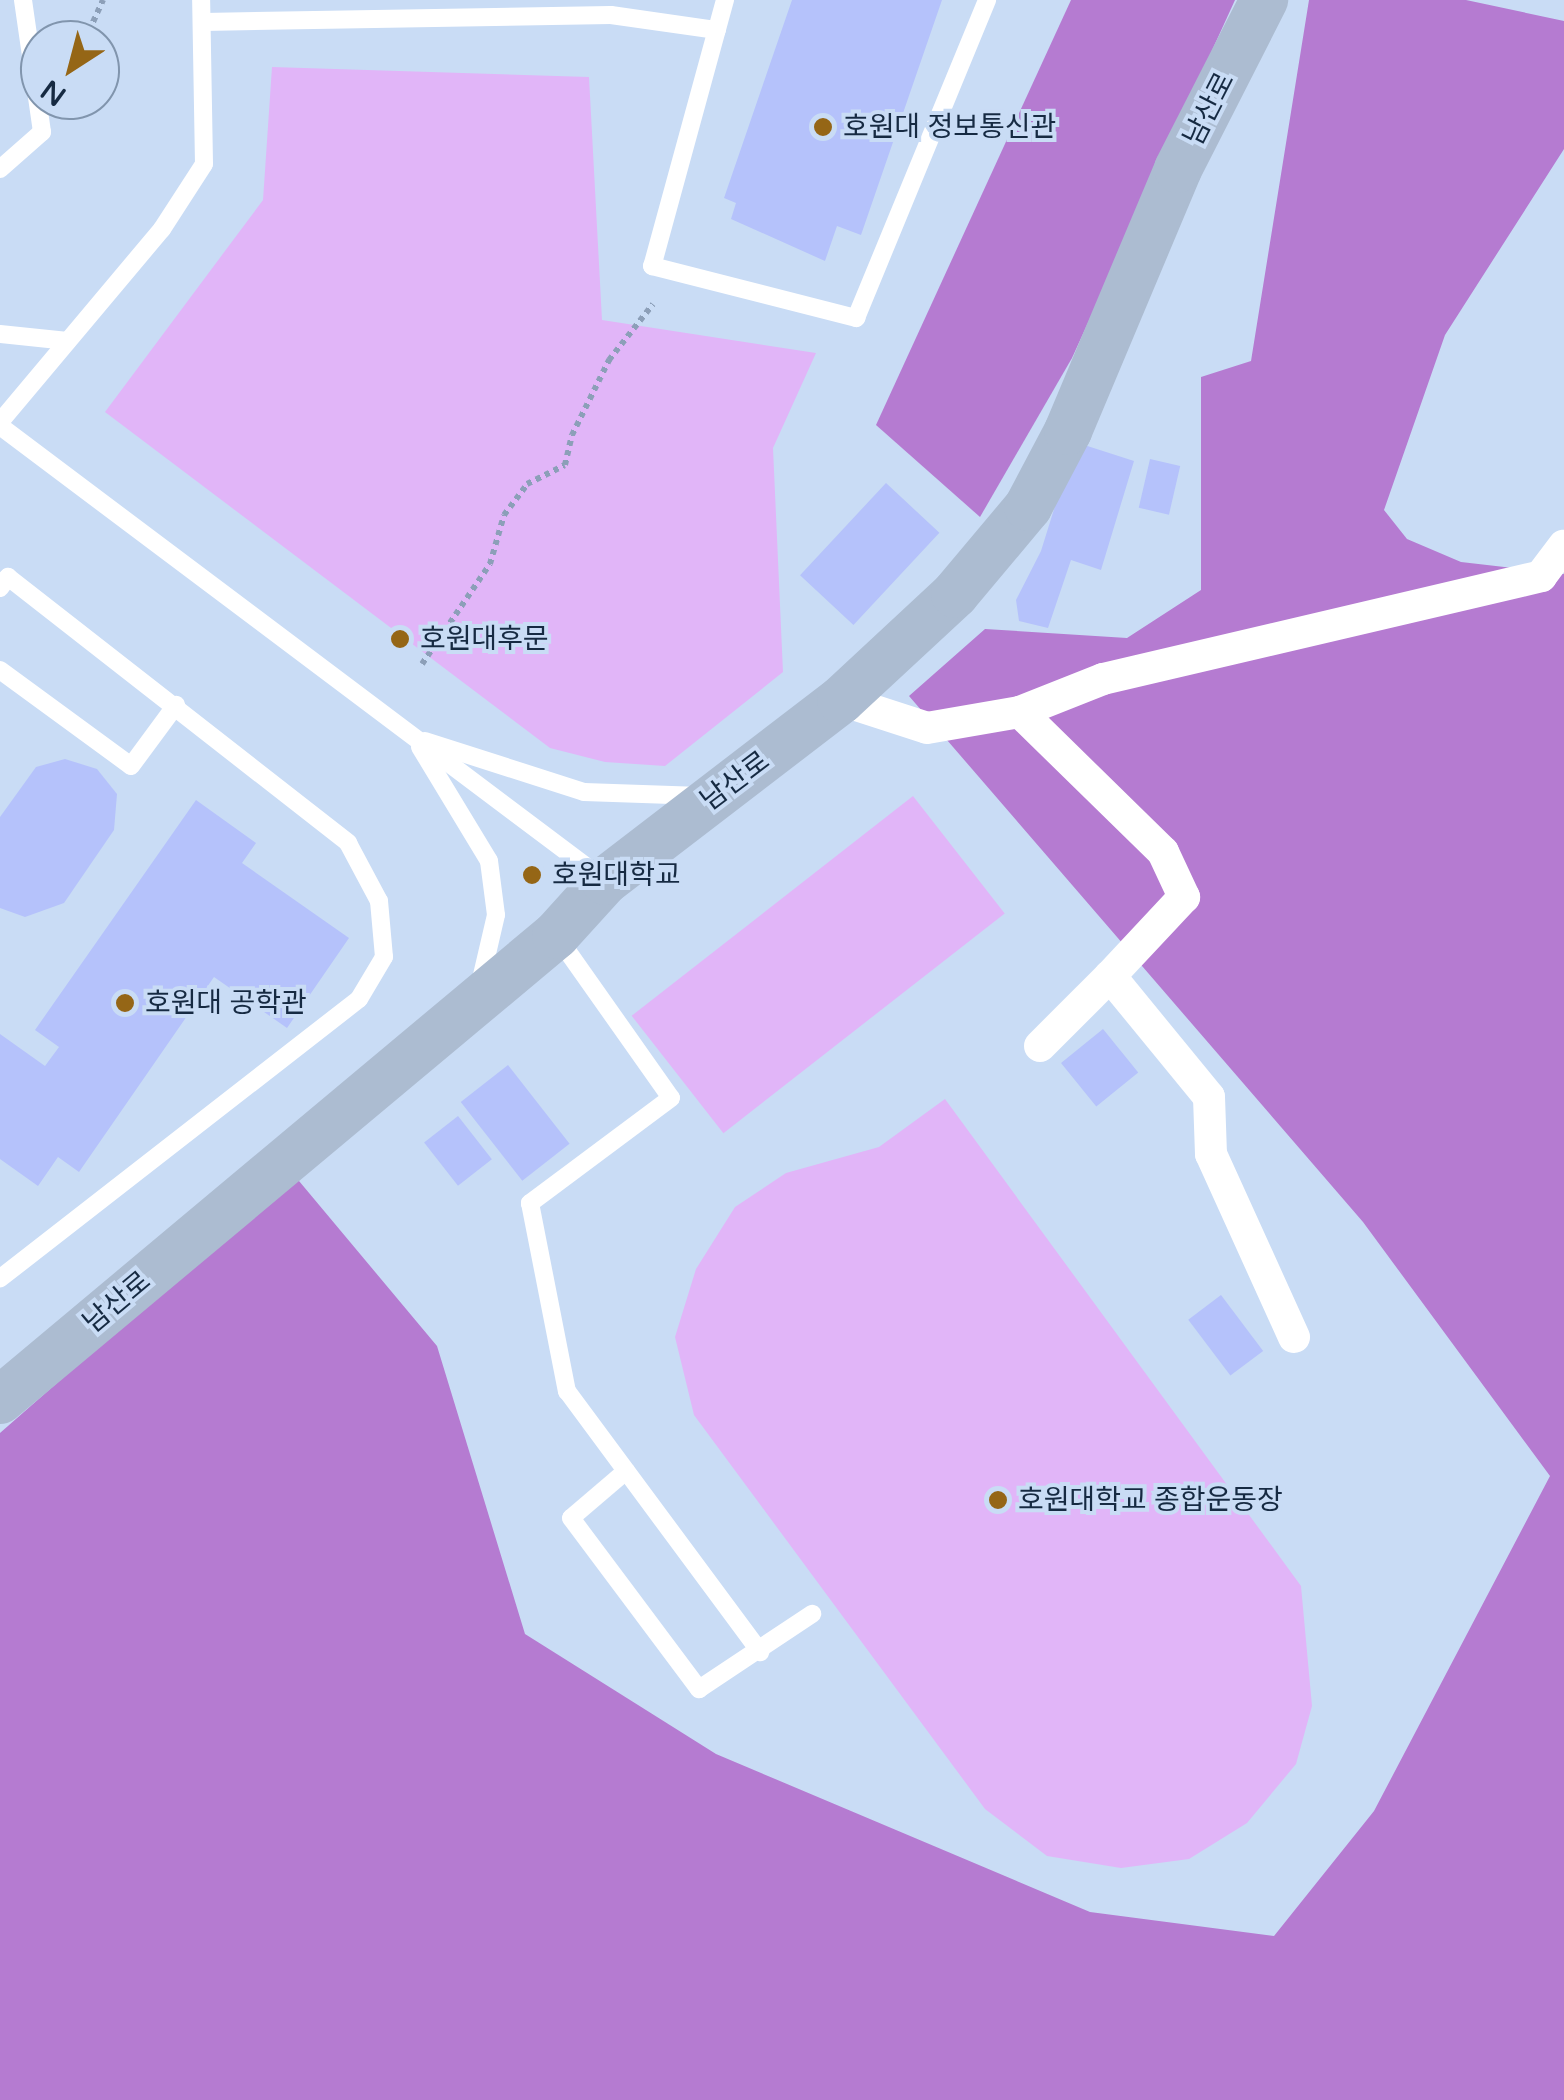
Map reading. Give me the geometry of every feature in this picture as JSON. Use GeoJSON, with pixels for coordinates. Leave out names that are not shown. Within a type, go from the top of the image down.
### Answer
{"type":"FeatureCollection","features":[{"type":"Feature","properties":{"kind":"street","name":"남산로"},"geometry":{"type":"LineString","coordinates":[[0,1400],[556,934],[605,880],[841,700],[954,594],[1028,506],[1068,431],[1178,169],[1264,0]]}},
{"type":"Feature","properties":{"kind":"street"},"geometry":{"type":"LineString","coordinates":[[841,700],[927,728],[1020,712],[1103,680],[1540,576],[1564,546]]}},
{"type":"Feature","properties":{"kind":"street"},"geometry":{"type":"LineString","coordinates":[[1020,712],[1163,852],[1184,897],[1040,1046]]}},
{"type":"Feature","properties":{"kind":"street"},"geometry":{"type":"LineString","coordinates":[[1110,976],[1209,1097],[1211,1154],[1294,1337]]}},
{"type":"Feature","properties":{"kind":"lane"},"geometry":{"type":"LineString","coordinates":[[0,170],[42,132],[23,0]]}},
{"type":"Feature","properties":{"kind":"lane"},"geometry":{"type":"LineString","coordinates":[[201,0],[204,164],[162,229],[3,414],[415,738],[605,880]]}},
{"type":"Feature","properties":{"kind":"lane"},"geometry":{"type":"LineString","coordinates":[[724,0],[652,266],[856,318],[986,0]]}},
{"type":"Feature","properties":{"kind":"lane"},"geometry":{"type":"LineString","coordinates":[[203,22],[610,8],[717,30]]}},
{"type":"Feature","properties":{"kind":"lane"},"geometry":{"type":"LineString","coordinates":[[0,334],[68,341]]}},
{"type":"Feature","properties":{"kind":"lane"},"geometry":{"type":"LineString","coordinates":[[0,588],[8,577],[348,843],[379,901],[384,957],[359,999],[0,1278]]}},
{"type":"Feature","properties":{"kind":"lane"},"geometry":{"type":"LineString","coordinates":[[0,670],[130,766],[176,705]]}},
{"type":"Feature","properties":{"kind":"lane"},"geometry":{"type":"LineString","coordinates":[[415,738],[584,792],[716,796]]}},
{"type":"Feature","properties":{"kind":"lane"},"geometry":{"type":"LineString","coordinates":[[415,738],[489,861],[496,916],[476,1002]]}},
{"type":"Feature","properties":{"kind":"lane"},"geometry":{"type":"LineString","coordinates":[[556,934],[670,1098],[530,1203],[567,1391],[760,1652]]}},
{"type":"Feature","properties":{"kind":"lane"},"geometry":{"type":"LineString","coordinates":[[626,1470],[572,1518],[699,1689],[812,1614]]}},
{"type":"Feature","properties":{"kind":"path"},"geometry":{"type":"LineString","coordinates":[[422,664],[490,564],[504,515],[527,484],[565,465],[572,434],[609,360],[652,304]]}},
{"type":"Feature","properties":{"kind":"shaded area"},"geometry":{"type":"Polygon","coordinates":[[[1071,0],[1235,0],[1072,358],[980,517],[876,425],[1071,0]]]}},
{"type":"Feature","properties":{"kind":"shaded area"},"geometry":{"type":"Polygon","coordinates":[[[1309,0],[1466,0],[1564,21],[1564,149],[1445,335],[1384,510],[1407,539],[1461,562],[1564,574],[1564,2100],[0,2100],[0,1433],[294,1175],[437,1346],[525,1634],[716,1754],[1090,1912],[1274,1936],[1374,1811],[1550,1476],[1363,1222],[909,696],[985,629],[1127,638],[1201,590],[1201,377],[1251,361],[1309,0]]]}},
{"type":"Feature","properties":{"kind":"shaded area"},"geometry":{"type":"Polygon","coordinates":[[[272,67],[589,77],[602,320],[816,353],[773,448],[783,672],[665,766],[605,762],[550,748],[105,412],[263,200],[272,67]]]}},
{"type":"Feature","properties":{"kind":"shaded area"},"geometry":{"type":"Polygon","coordinates":[[[913,796],[1005,913],[723,1133],[632,1016],[913,796]]]}},
{"type":"Feature","properties":{"kind":"shaded area","name":"호원대학교 종합운동장"},"geometry":{"type":"Polygon","coordinates":[[[945,1099],[1301,1586],[1312,1706],[1296,1764],[1247,1823],[1189,1859],[1121,1868],[1047,1856],[985,1809],[694,1415],[675,1337],[696,1269],[735,1207],[786,1173],[879,1147],[945,1099]]]}},
{"type":"Feature","properties":{"kind":"building","name":"호원대 정보통신관"},"geometry":{"type":"Polygon","coordinates":[[[792,0],[942,0],[861,235],[837,226],[825,261],[731,219],[736,203],[724,198],[792,0]]]}},
{"type":"Feature","properties":{"kind":"building"},"geometry":{"type":"Polygon","coordinates":[[[1075,442],[1134,461],[1101,570],[1071,560],[1048,628],[1019,621],[1016,600],[1041,551],[1075,442]]]}},
{"type":"Feature","properties":{"kind":"building"},"geometry":{"type":"Polygon","coordinates":[[[1150,459],[1180,466],[1169,515],[1139,508],[1150,459]]]}},
{"type":"Feature","properties":{"kind":"building"},"geometry":{"type":"Polygon","coordinates":[[[886,483],[939,533],[853,625],[800,575],[886,483]]]}},
{"type":"Feature","properties":{"kind":"building"},"geometry":{"type":"Polygon","coordinates":[[[65,759],[97,769],[117,794],[114,830],[64,903],[25,917],[0,908],[0,817],[36,767],[65,759]]]}},
{"type":"Feature","properties":{"kind":"building","name":"호원대 공학관"},"geometry":{"type":"Polygon","coordinates":[[[196,800],[256,843],[242,863],[349,938],[287,1028],[214,977],[79,1172],[58,1157],[38,1186],[0,1159],[0,1034],[45,1066],[59,1047],[35,1030],[196,800]]]}},
{"type":"Feature","properties":{"kind":"building"},"geometry":{"type":"Polygon","coordinates":[[[1103,1029],[1138,1073],[1096,1107],[1061,1063],[1103,1029]]]}},
{"type":"Feature","properties":{"kind":"building"},"geometry":{"type":"Polygon","coordinates":[[[508,1065],[570,1144],[522,1181],[461,1102],[508,1065]]]}},
{"type":"Feature","properties":{"kind":"building"},"geometry":{"type":"Polygon","coordinates":[[[458,1116],[492,1159],[458,1186],[424,1142],[458,1116]]]}},
{"type":"Feature","properties":{"kind":"building"},"geometry":{"type":"Polygon","coordinates":[[[1221,1295],[1263,1351],[1230,1376],[1188,1320],[1221,1295]]]}},
{"type":"Feature","properties":{"kind":"place","name":"호원대 정보통신관"},"geometry":{"type":"Point","coordinates":[823,127]}},
{"type":"Feature","properties":{"kind":"place","name":"호원대후문"},"geometry":{"type":"Point","coordinates":[400,639]}},
{"type":"Feature","properties":{"kind":"place","name":"호원대학교"},"geometry":{"type":"Point","coordinates":[532,875]}},
{"type":"Feature","properties":{"kind":"place","name":"호원대 공학관"},"geometry":{"type":"Point","coordinates":[125,1003]}},
{"type":"Feature","properties":{"kind":"place","name":"호원대학교 종합운동장"},"geometry":{"type":"Point","coordinates":[998,1500]}}]}
